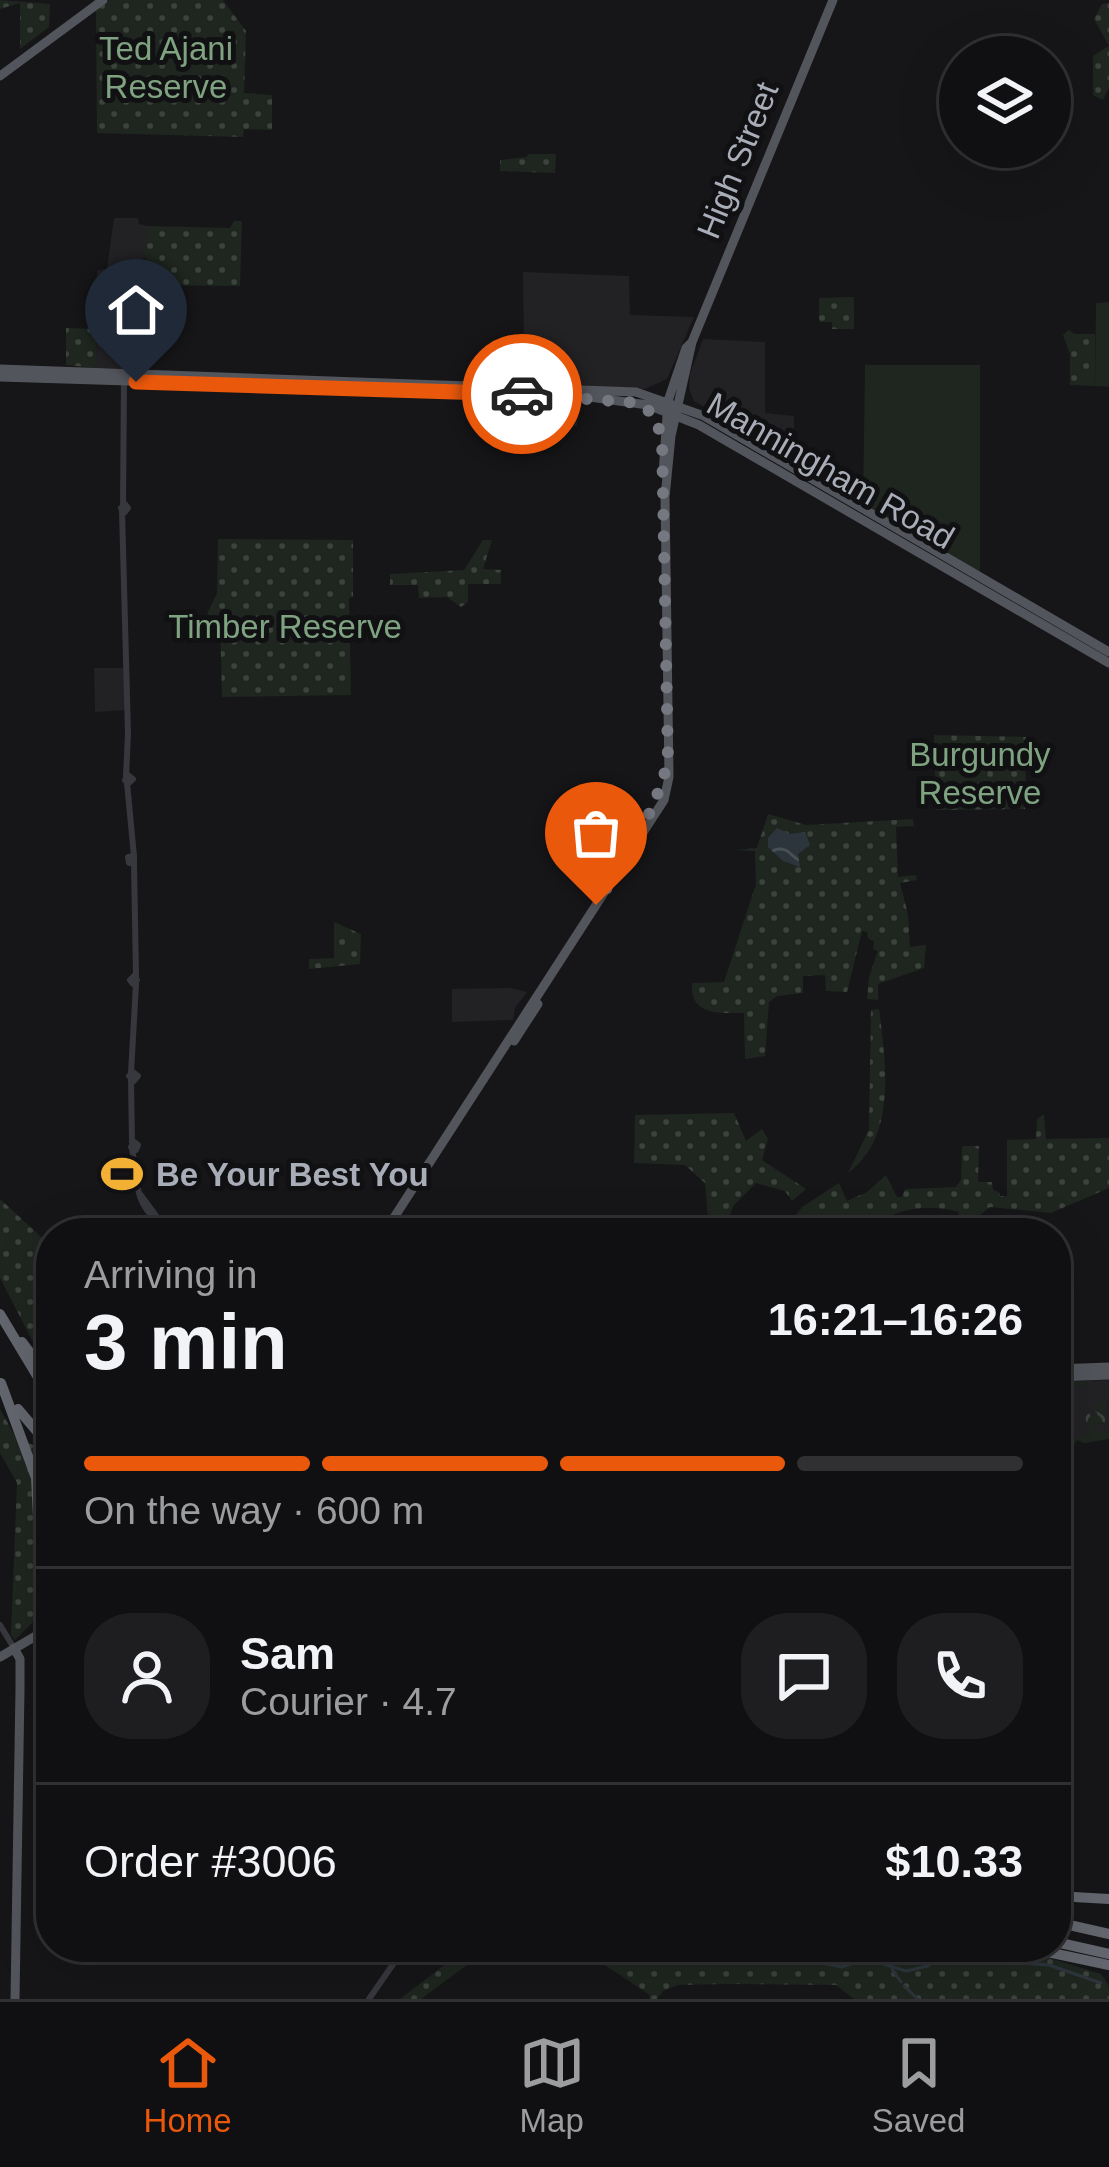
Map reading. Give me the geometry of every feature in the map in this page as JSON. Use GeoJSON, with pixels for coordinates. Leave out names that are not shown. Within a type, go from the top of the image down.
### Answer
{"type":"FeatureCollection","features":[{"type":"Feature","properties":{"kind":"highway"},"geometry":{"type":"LineString","coordinates":[[0,1312],[36,1361]]}},
{"type":"Feature","properties":{"kind":"highway"},"geometry":{"type":"LineString","coordinates":[[0,1312],[36,1374]]}},
{"type":"Feature","properties":{"kind":"highway"},"geometry":{"type":"LineString","coordinates":[[1,1382],[36,1482]]}},
{"type":"Feature","properties":{"kind":"highway"},"geometry":{"type":"LineString","coordinates":[[1,1382],[36,1432]]}},
{"type":"Feature","properties":{"kind":"highway"},"geometry":{"type":"LineString","coordinates":[[1071,1897],[1109,1900]]}},
{"type":"Feature","properties":{"kind":"highway"},"geometry":{"type":"LineString","coordinates":[[1071,1925],[1109,1934]]}},
{"type":"Feature","properties":{"kind":"highway"},"geometry":{"type":"LineString","coordinates":[[1071,1945],[1109,1954]]}},
{"type":"Feature","properties":{"kind":"highway"},"geometry":{"type":"LineString","coordinates":[[1071,1956],[1109,1965]]}},
{"type":"Feature","properties":{"kind":"highway"},"geometry":{"type":"LineString","coordinates":[[1071,1957],[1109,1975]]}},
{"type":"Feature","properties":{"kind":"main road"},"geometry":{"type":"LineString","coordinates":[[0,73],[99,0]]}},
{"type":"Feature","properties":{"kind":"main road","name":"High Street"},"geometry":{"type":"LineString","coordinates":[[394,1218],[525,1024],[554,969],[664,800],[669,777],[665,497],[672,407],[692,342],[833,0]]}},
{"type":"Feature","properties":{"kind":"main road","name":"Manningham Road"},"geometry":{"type":"LineString","coordinates":[[0,373],[638,398],[691,410],[1105,655]]}},
{"type":"Feature","properties":{"kind":"main road"},"geometry":{"type":"LineString","coordinates":[[691,410],[680,376],[638,398],[667,437],[681,424],[700,424]]}},
{"type":"Feature","properties":{"kind":"main road","name":"Manningham Road"},"geometry":{"type":"LineString","coordinates":[[672,407],[922,548]]}},
{"type":"Feature","properties":{"kind":"main road"},"geometry":{"type":"LineString","coordinates":[[1071,1372],[1109,1371]]}},
{"type":"Feature","properties":{"kind":"main road"},"geometry":{"type":"LineString","coordinates":[[28,1640],[36,1632]]}},
{"type":"Feature","properties":{"kind":"main road"},"geometry":{"type":"LineString","coordinates":[[0,1657],[36,1636]]}},
{"type":"Feature","properties":{"kind":"main road"},"geometry":{"type":"LineString","coordinates":[[14,1648],[20,1659],[15,1999]]}},
{"type":"Feature","properties":{"kind":"street"},"geometry":{"type":"LineString","coordinates":[[124,378],[134,1161],[136,1186],[152,1218]]}},
{"type":"Feature","properties":{"kind":"street"},"geometry":{"type":"LineString","coordinates":[[0,1625],[14,1648]]}},
{"type":"Feature","properties":{"kind":"street"},"geometry":{"type":"LineString","coordinates":[[369,1999],[395,1962]]}},
{"type":"Feature","properties":{"kind":"shaded area"},"geometry":{"type":"Polygon","coordinates":[[[114,218],[138,218],[139,224],[147,226],[147,257],[142,259],[142,369],[96,368],[97,270],[107,269],[114,218]]]}},
{"type":"Feature","properties":{"kind":"shaded area"},"geometry":{"type":"Polygon","coordinates":[[[523,272],[629,276],[630,315],[694,317],[667,379],[645,389],[478,380],[481,348],[524,348],[523,272]]]}},
{"type":"Feature","properties":{"kind":"shaded area"},"geometry":{"type":"Polygon","coordinates":[[[703,339],[765,342],[765,413],[794,416],[794,460],[694,401],[690,374],[703,339]]]}},
{"type":"Feature","properties":{"kind":"shaded area"},"geometry":{"type":"Polygon","coordinates":[[[514,399],[578,402],[577,426],[513,425],[514,399]]]}},
{"type":"Feature","properties":{"kind":"shaded area"},"geometry":{"type":"Polygon","coordinates":[[[94,668],[124,668],[125,710],[95,712],[94,668]]]}},
{"type":"Feature","properties":{"kind":"shaded area"},"geometry":{"type":"Polygon","coordinates":[[[452,989],[527,992],[513,1020],[452,1022],[452,989]]]}},
{"type":"Feature","properties":{"kind":"shaded area"},"geometry":{"type":"Polygon","coordinates":[[[1109,1380],[1109,1435],[1071,1440],[1071,1381],[1109,1380]]]}},
{"type":"Feature","properties":{"kind":"green space"},"geometry":{"type":"Polygon","coordinates":[[[0,0],[50,4],[49,27],[20,49],[20,3],[0,9],[0,0]]]}},
{"type":"Feature","properties":{"kind":"green space","name":"Ted Ajani Reserve"},"geometry":{"type":"Polygon","coordinates":[[[110,0],[223,0],[246,31],[244,93],[272,95],[272,130],[244,129],[243,137],[97,133],[96,10],[110,0]]]}},
{"type":"Feature","properties":{"kind":"green space"},"geometry":{"type":"Polygon","coordinates":[[[1109,3],[1109,46],[1094,19],[1102,4],[1109,3]]]}},
{"type":"Feature","properties":{"kind":"green space"},"geometry":{"type":"Polygon","coordinates":[[[1109,46],[1109,88],[1103,100],[1093,95],[1093,56],[1109,46]]]}},
{"type":"Feature","properties":{"kind":"green space"},"geometry":{"type":"Polygon","coordinates":[[[556,154],[555,173],[500,171],[500,160],[556,154]]]}},
{"type":"Feature","properties":{"kind":"green space"},"geometry":{"type":"Polygon","coordinates":[[[234,221],[242,221],[240,286],[144,285],[147,226],[230,228],[234,221]]]}},
{"type":"Feature","properties":{"kind":"green space"},"geometry":{"type":"Polygon","coordinates":[[[854,297],[854,329],[832,329],[832,322],[819,322],[819,298],[854,297]]]}},
{"type":"Feature","properties":{"kind":"green space"},"geometry":{"type":"Polygon","coordinates":[[[1109,302],[1109,387],[1095,386],[1096,303],[1109,302]]]}},
{"type":"Feature","properties":{"kind":"green space"},"geometry":{"type":"Polygon","coordinates":[[[66,328],[96,329],[96,368],[66,365],[66,328]]]}},
{"type":"Feature","properties":{"kind":"green space"},"geometry":{"type":"Polygon","coordinates":[[[1069,330],[1095,334],[1095,386],[1070,385],[1070,354],[1063,335],[1069,330]]]}},
{"type":"Feature","properties":{"kind":"green space"},"geometry":{"type":"Polygon","coordinates":[[[865,365],[980,365],[980,572],[863,509],[865,365]]]}},
{"type":"Feature","properties":{"kind":"green space","name":"Timber Reserve"},"geometry":{"type":"Polygon","coordinates":[[[218,539],[353,540],[351,695],[222,697],[220,618],[207,614],[217,593],[218,539]]]}},
{"type":"Feature","properties":{"kind":"green space"},"geometry":{"type":"Polygon","coordinates":[[[483,540],[492,540],[483,569],[501,570],[501,584],[468,584],[468,602],[461,607],[447,597],[419,598],[418,585],[390,585],[390,574],[464,570],[483,540]]]}},
{"type":"Feature","properties":{"kind":"green space","name":"Burgundy Reserve"},"geometry":{"type":"Polygon","coordinates":[[[934,735],[1026,737],[1025,809],[936,810],[934,735]]]}},
{"type":"Feature","properties":{"kind":"green space"},"geometry":{"type":"Polygon","coordinates":[[[768,814],[806,825],[913,819],[914,826],[896,827],[898,877],[916,875],[917,880],[900,883],[910,947],[926,945],[924,968],[878,984],[878,1000],[867,999],[878,951],[862,931],[847,992],[826,991],[825,975],[803,976],[803,993],[777,996],[769,1002],[765,1056],[745,1059],[744,1013],[701,1007],[692,983],[724,982],[756,884],[755,851],[736,850],[757,848],[768,814]]]}},
{"type":"Feature","properties":{"kind":"green space"},"geometry":{"type":"Polygon","coordinates":[[[334,922],[361,934],[360,964],[309,969],[309,959],[334,958],[334,922]]]}},
{"type":"Feature","properties":{"kind":"green space"},"geometry":{"type":"Polygon","coordinates":[[[879,1009],[885,1076],[881,1120],[864,1158],[848,1173],[869,1130],[871,1010],[879,1009]]]}},
{"type":"Feature","properties":{"kind":"green space"},"geometry":{"type":"Polygon","coordinates":[[[734,1113],[746,1141],[762,1129],[768,1139],[762,1160],[806,1189],[792,1201],[785,1191],[756,1183],[734,1205],[728,1218],[698,1218],[708,1217],[705,1183],[685,1165],[634,1163],[635,1115],[734,1113]]]}},
{"type":"Feature","properties":{"kind":"green space"},"geometry":{"type":"Polygon","coordinates":[[[1044,1114],[1046,1139],[1109,1138],[1109,1188],[1051,1213],[990,1207],[981,1218],[958,1218],[959,1212],[925,1208],[883,1218],[794,1218],[802,1207],[839,1183],[847,1201],[867,1192],[886,1175],[897,1197],[905,1189],[956,1187],[961,1180],[962,1146],[979,1146],[978,1182],[992,1182],[993,1190],[1007,1196],[1007,1140],[1036,1139],[1037,1119],[1044,1114]]]}},
{"type":"Feature","properties":{"kind":"green space"},"geometry":{"type":"Polygon","coordinates":[[[0,1199],[36,1232],[36,1336],[32,1340],[0,1278],[0,1199]]]}},
{"type":"Feature","properties":{"kind":"green space"},"geometry":{"type":"Polygon","coordinates":[[[1103,1399],[1107,1407],[1099,1413],[1105,1416],[1105,1423],[1092,1422],[1095,1433],[1109,1429],[1109,1439],[1077,1440],[1072,1448],[1071,1438],[1089,1433],[1085,1416],[1098,1414],[1092,1409],[1103,1399]]]}},
{"type":"Feature","properties":{"kind":"green space"},"geometry":{"type":"Polygon","coordinates":[[[0,1409],[16,1438],[36,1446],[36,1619],[15,1640],[11,1635],[17,1483],[0,1453],[0,1409]]]}},
{"type":"Feature","properties":{"kind":"green space"},"geometry":{"type":"Polygon","coordinates":[[[448,1962],[471,1962],[421,1999],[400,1999],[448,1962]]]}},
{"type":"Feature","properties":{"kind":"green space"},"geometry":{"type":"Polygon","coordinates":[[[600,1962],[1062,1962],[1101,1974],[1109,1986],[1109,1999],[854,1999],[836,1985],[726,1984],[678,1985],[657,1999],[649,1999],[650,1995],[600,1962]]]}},
{"type":"Feature","properties":{"kind":"water"},"geometry":{"type":"Polygon","coordinates":[[[777,828],[790,834],[805,832],[810,845],[798,854],[800,867],[783,861],[768,847],[768,838],[777,828]]]}},
{"type":"Feature","properties":{"kind":"waterway"},"geometry":{"type":"LineString","coordinates":[[816,1962],[842,1967],[858,1962]]}},
{"type":"Feature","properties":{"kind":"waterway"},"geometry":{"type":"LineString","coordinates":[[877,1962],[906,1971],[933,1962]]}},
{"type":"Feature","properties":{"kind":"waterway"},"geometry":{"type":"LineString","coordinates":[[1019,1962],[1049,1965],[1101,1983]]}},
{"type":"Feature","properties":{"kind":"waterway"},"geometry":{"type":"LineString","coordinates":[[892,1969],[901,1982]]}},
{"type":"Feature","properties":{"kind":"waterway"},"geometry":{"type":"LineString","coordinates":[[904,1986],[918,1999]]}},
{"type":"Feature","properties":{"kind":"way so far"},"geometry":{"type":"LineString","coordinates":[[522,394],[639,403],[654,415],[662,438],[668,761],[660,794],[641,836],[596,905]]}},
{"type":"Feature","properties":{"kind":"place","name":"Be Your Best You"},"geometry":{"type":"Point","coordinates":[122,1174]}},
{"type":"Feature","properties":{"kind":"route"},"geometry":{"type":"LineString","coordinates":[[136,382],[522,394]]}}]}
